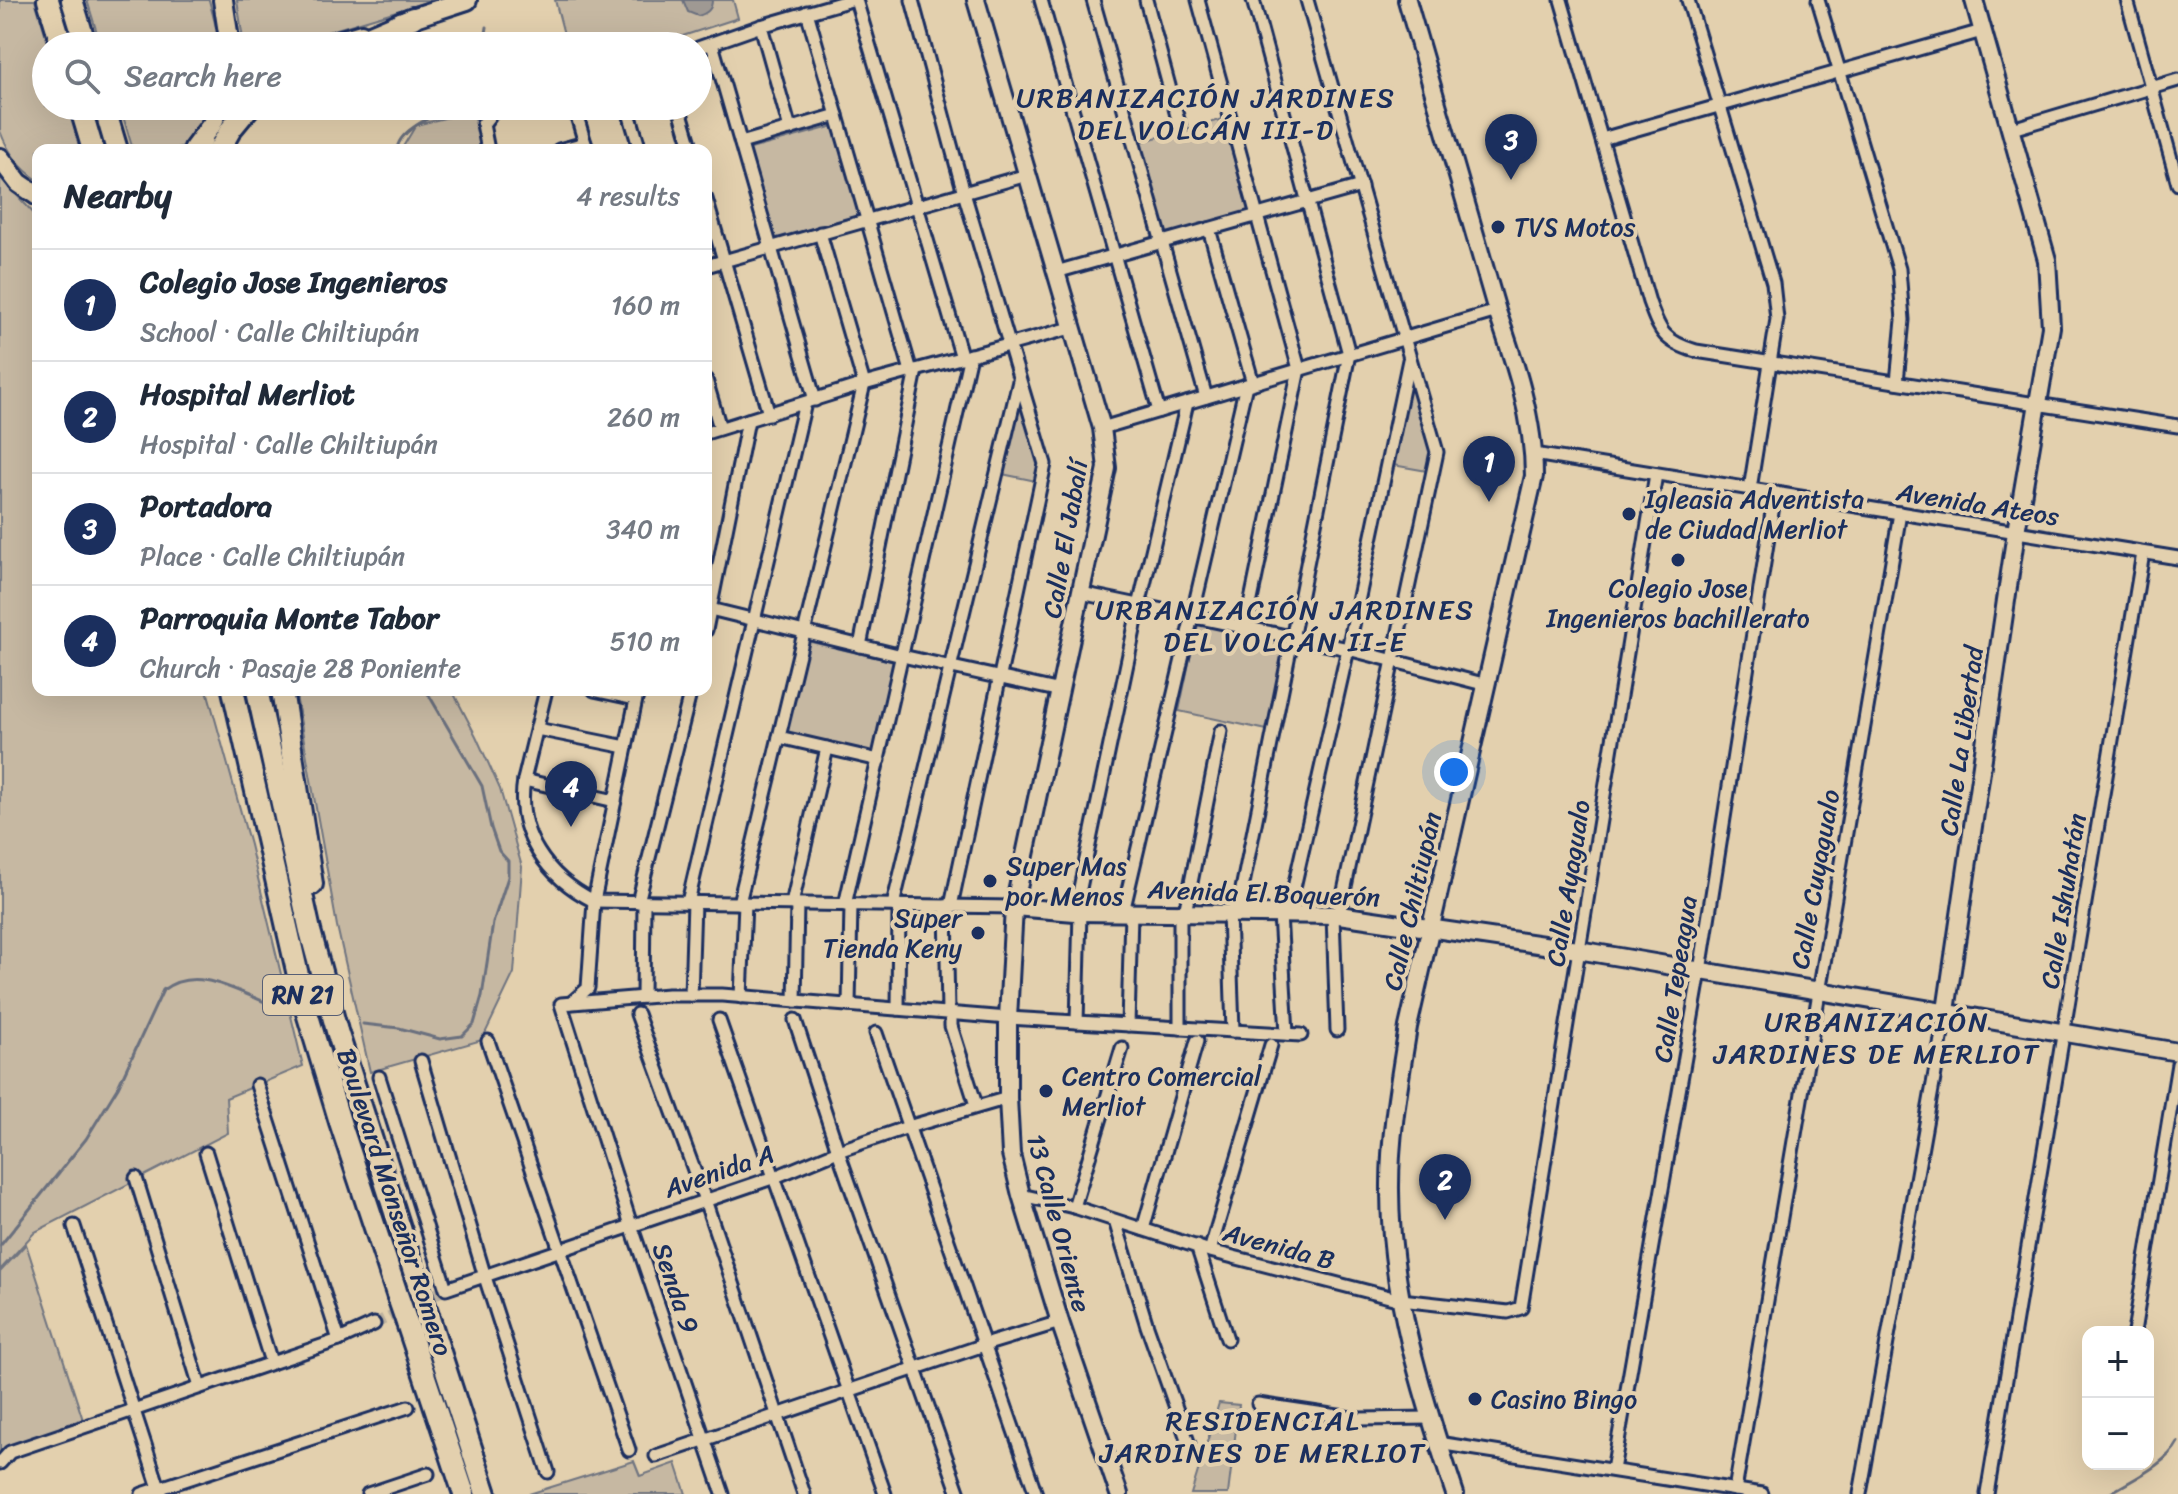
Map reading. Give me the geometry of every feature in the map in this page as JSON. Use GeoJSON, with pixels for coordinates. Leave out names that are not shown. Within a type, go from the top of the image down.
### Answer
{"type":"FeatureCollection","features":[{"type":"Feature","properties":{"kind":"highway"},"geometry":{"type":"LineString","coordinates":[[48,0],[58,32]]}},
{"type":"Feature","properties":{"kind":"highway"},"geometry":{"type":"LineString","coordinates":[[72,0],[82,32]]}},
{"type":"Feature","properties":{"kind":"highway"},"geometry":{"type":"LineString","coordinates":[[380,32],[413,18]]}},
{"type":"Feature","properties":{"kind":"highway"},"geometry":{"type":"LineString","coordinates":[[84,120],[91,144]]}},
{"type":"Feature","properties":{"kind":"highway"},"geometry":{"type":"LineString","coordinates":[[108,120],[115,144]]}},
{"type":"Feature","properties":{"kind":"highway"},"geometry":{"type":"LineString","coordinates":[[205,143],[233,120]]}},
{"type":"Feature","properties":{"kind":"highway"},"geometry":{"type":"LineString","coordinates":[[224,696],[285,923]]}},
{"type":"Feature","properties":{"kind":"highway","name":"Boulevard Monseñor Romero"},"geometry":{"type":"LineString","coordinates":[[234,696],[285,923],[329,1087],[464,1494]]}},
{"type":"Feature","properties":{"kind":"highway","name":"Boulevard Monseñor Romero"},"geometry":{"type":"LineString","coordinates":[[258,696],[310,931],[355,1093],[486,1494]]}},
{"type":"Feature","properties":{"kind":"highway"},"geometry":{"type":"LineString","coordinates":[[283,696],[331,1006]]}},
{"type":"Feature","properties":{"kind":"main road"},"geometry":{"type":"LineString","coordinates":[[223,0],[228,32]]}},
{"type":"Feature","properties":{"kind":"main road"},"geometry":{"type":"LineString","coordinates":[[367,32],[467,0]]}},
{"type":"Feature","properties":{"kind":"main road","name":"Calle El Jabalí"},"geometry":{"type":"LineString","coordinates":[[976,0],[1102,428],[1107,468],[1014,907]]}},
{"type":"Feature","properties":{"kind":"main road","name":"Calle Chiltiupán"},"geometry":{"type":"LineString","coordinates":[[1407,0],[1512,355],[1534,454],[1534,476],[1406,1041],[1391,1160],[1392,1240],[1401,1300],[1416,1373],[1455,1494]]}},
{"type":"Feature","properties":{"kind":"main road","name":"Calle La Libertad"},"geometry":{"type":"LineString","coordinates":[[1946,1011],[2016,532],[2051,327],[2047,260],[1974,0]]}},
{"type":"Feature","properties":{"kind":"main road"},"geometry":{"type":"LineString","coordinates":[[205,143],[214,120]]}},
{"type":"Feature","properties":{"kind":"main road"},"geometry":{"type":"LineString","coordinates":[[205,143],[220,120]]}},
{"type":"Feature","properties":{"kind":"main road"},"geometry":{"type":"LineString","coordinates":[[0,158],[19,183],[32,192]]}},
{"type":"Feature","properties":{"kind":"main road","name":"Avenida El Boquerón"},"geometry":{"type":"LineString","coordinates":[[1014,907],[1077,912],[1336,915],[1430,926],[2178,1052]]}},
{"type":"Feature","properties":{"kind":"main road","name":"13 Calle Oriente"},"geometry":{"type":"LineString","coordinates":[[1014,907],[1008,1018],[1011,1154],[1060,1322],[1119,1494]]}},
{"type":"Feature","properties":{"kind":"street"},"geometry":{"type":"LineString","coordinates":[[691,995],[691,902],[754,620],[810,401],[771,246],[712,44],[761,26],[853,0],[966,357],[848,905],[849,1005]]}},
{"type":"Feature","properties":{"kind":"street"},"geometry":{"type":"LineString","coordinates":[[912,0],[964,193],[1045,464],[949,906],[949,1013],[976,1105]]}},
{"type":"Feature","properties":{"kind":"street"},"geometry":{"type":"LineString","coordinates":[[1041,0],[1159,411]]}},
{"type":"Feature","properties":{"kind":"street"},"geometry":{"type":"LineString","coordinates":[[1093,0],[1206,397]]}},
{"type":"Feature","properties":{"kind":"street"},"geometry":{"type":"LineString","coordinates":[[1146,0],[1180,127]]}},
{"type":"Feature","properties":{"kind":"street"},"geometry":{"type":"LineString","coordinates":[[1198,0],[1299,369],[1245,629]]}},
{"type":"Feature","properties":{"kind":"street"},"geometry":{"type":"LineString","coordinates":[[1233,1031],[1233,914],[1294,639],[1349,354],[1253,0]]}},
{"type":"Feature","properties":{"kind":"street"},"geometry":{"type":"LineString","coordinates":[[1307,0],[1437,452],[1336,915],[1337,1030]]}},
{"type":"Feature","properties":{"kind":"street"},"geometry":{"type":"LineString","coordinates":[[1561,0],[1658,329],[1675,345],[1696,351],[2178,426]]}},
{"type":"Feature","properties":{"kind":"street"},"geometry":{"type":"LineString","coordinates":[[1688,0],[1773,283],[1777,319],[1750,489]]}},
{"type":"Feature","properties":{"kind":"street"},"geometry":{"type":"LineString","coordinates":[[1818,0],[1899,269],[1903,320],[1897,382]]}},
{"type":"Feature","properties":{"kind":"street"},"geometry":{"type":"LineString","coordinates":[[2127,0],[2178,184]]}},
{"type":"Feature","properties":{"kind":"street"},"geometry":{"type":"LineString","coordinates":[[807,12],[913,371],[860,646]]}},
{"type":"Feature","properties":{"kind":"street"},"geometry":{"type":"LineString","coordinates":[[761,26],[790,129]]}},
{"type":"Feature","properties":{"kind":"street"},"geometry":{"type":"LineString","coordinates":[[1602,139],[1982,31]]}},
{"type":"Feature","properties":{"kind":"street"},"geometry":{"type":"LineString","coordinates":[[2012,129],[2178,80]]}},
{"type":"Feature","properties":{"kind":"street"},"geometry":{"type":"LineString","coordinates":[[741,143],[837,115]]}},
{"type":"Feature","properties":{"kind":"street"},"geometry":{"type":"LineString","coordinates":[[486,120],[483,124],[487,144]]}},
{"type":"Feature","properties":{"kind":"street"},"geometry":{"type":"LineString","coordinates":[[578,120],[585,144]]}},
{"type":"Feature","properties":{"kind":"street"},"geometry":{"type":"LineString","coordinates":[[631,120],[638,144]]}},
{"type":"Feature","properties":{"kind":"street"},"geometry":{"type":"LineString","coordinates":[[683,120],[690,144]]}},
{"type":"Feature","properties":{"kind":"street"},"geometry":{"type":"LineString","coordinates":[[712,264],[1027,175]]}},
{"type":"Feature","properties":{"kind":"street"},"geometry":{"type":"LineString","coordinates":[[1056,272],[1361,186]]}},
{"type":"Feature","properties":{"kind":"street"},"geometry":{"type":"LineString","coordinates":[[712,219],[769,414]]}},
{"type":"Feature","properties":{"kind":"street"},"geometry":{"type":"LineString","coordinates":[[1128,1025],[1127,912],[1192,618],[1250,384],[1209,229]]}},
{"type":"Feature","properties":{"kind":"street"},"geometry":{"type":"LineString","coordinates":[[741,997],[742,903],[864,384],[820,233]]}},
{"type":"Feature","properties":{"kind":"street"},"geometry":{"type":"LineString","coordinates":[[1102,428],[1497,311]]}},
{"type":"Feature","properties":{"kind":"street"},"geometry":{"type":"LineString","coordinates":[[712,431],[864,384],[1071,328]]}},
{"type":"Feature","properties":{"kind":"street"},"geometry":{"type":"LineString","coordinates":[[1287,1034],[1284,914],[1348,649],[1410,357]]}},
{"type":"Feature","properties":{"kind":"street"},"geometry":{"type":"LineString","coordinates":[[898,1009],[896,905],[1020,379]]}},
{"type":"Feature","properties":{"kind":"street"},"geometry":{"type":"LineString","coordinates":[[712,401],[720,428]]}},
{"type":"Feature","properties":{"kind":"street"},"geometry":{"type":"LineString","coordinates":[[1077,1022],[1077,912],[1139,606],[1187,403]]}},
{"type":"Feature","properties":{"kind":"street"},"geometry":{"type":"LineString","coordinates":[[712,594],[748,420]]}},
{"type":"Feature","properties":{"kind":"street","name":"Avenida Ateos"},"geometry":{"type":"LineString","coordinates":[[1534,454],[2178,558]]}},
{"type":"Feature","properties":{"kind":"street","name":"Calle Ayagualo"},"geometry":{"type":"LineString","coordinates":[[1525,1300],[1578,950],[1656,474]]}},
{"type":"Feature","properties":{"kind":"street","name":"Calle Tepeagua"},"geometry":{"type":"LineString","coordinates":[[1613,1470],[1700,971],[1775,493]]}},
{"type":"Feature","properties":{"kind":"street","name":"Calle Cuyagualo"},"geometry":{"type":"LineString","coordinates":[[1735,1490],[1900,513]]}},
{"type":"Feature","properties":{"kind":"street","name":"Calle Ishuhatán"},"geometry":{"type":"LineString","coordinates":[[1987,1494],[2143,553]]}},
{"type":"Feature","properties":{"kind":"street"},"geometry":{"type":"LineString","coordinates":[[1081,593],[1348,649],[1487,685]]}},
{"type":"Feature","properties":{"kind":"street"},"geometry":{"type":"LineString","coordinates":[[712,609],[804,633],[1061,691]]}},
{"type":"Feature","properties":{"kind":"street"},"geometry":{"type":"LineString","coordinates":[[545,696],[524,780],[524,818],[537,852],[549,867],[562,881],[594,901]]}},
{"type":"Feature","properties":{"kind":"street"},"geometry":{"type":"LineString","coordinates":[[566,1004],[588,988],[594,901],[637,696]]}},
{"type":"Feature","properties":{"kind":"street"},"geometry":{"type":"LineString","coordinates":[[643,997],[641,902],[690,696]]}},
{"type":"Feature","properties":{"kind":"street"},"geometry":{"type":"LineString","coordinates":[[537,729],[626,747]]}},
{"type":"Feature","properties":{"kind":"street"},"geometry":{"type":"LineString","coordinates":[[1180,1028],[1182,913],[1221,731]]}},
{"type":"Feature","properties":{"kind":"street"},"geometry":{"type":"LineString","coordinates":[[779,737],[879,760]]}},
{"type":"Feature","properties":{"kind":"street"},"geometry":{"type":"LineString","coordinates":[[795,1001],[795,904],[827,748]]}},
{"type":"Feature","properties":{"kind":"street"},"geometry":{"type":"LineString","coordinates":[[524,780],[615,801]]}},
{"type":"Feature","properties":{"kind":"street","name":"Avenida El Boquerón"},"geometry":{"type":"LineString","coordinates":[[594,901],[1014,907]]}},
{"type":"Feature","properties":{"kind":"street"},"geometry":{"type":"LineString","coordinates":[[566,1004],[691,995],[741,997],[1008,1018],[1301,1035]]}},
{"type":"Feature","properties":{"kind":"street","name":"Senda 9"},"geometry":{"type":"LineString","coordinates":[[566,1004],[631,1225],[723,1494]]}},
{"type":"Feature","properties":{"kind":"street","name":"Calle La Libertad"},"geometry":{"type":"LineString","coordinates":[[1860,1494],[1946,1011]]}},
{"type":"Feature","properties":{"kind":"street"},"geometry":{"type":"LineString","coordinates":[[637,1014],[705,1200],[804,1494]]}},
{"type":"Feature","properties":{"kind":"street"},"geometry":{"type":"LineString","coordinates":[[719,1020],[885,1494]]}},
{"type":"Feature","properties":{"kind":"street"},"geometry":{"type":"LineString","coordinates":[[795,1020],[959,1494]]}},
{"type":"Feature","properties":{"kind":"street"},"geometry":{"type":"LineString","coordinates":[[876,1033],[1036,1494]]}},
{"type":"Feature","properties":{"kind":"street"},"geometry":{"type":"LineString","coordinates":[[488,1041],[629,1450]]}},
{"type":"Feature","properties":{"kind":"street"},"geometry":{"type":"LineString","coordinates":[[1143,1229],[1197,1041]]}},
{"type":"Feature","properties":{"kind":"street"},"geometry":{"type":"LineString","coordinates":[[1210,1251],[1271,1045]]}},
{"type":"Feature","properties":{"kind":"street"},"geometry":{"type":"LineString","coordinates":[[1074,1207],[1122,1048]]}},
{"type":"Feature","properties":{"kind":"street"},"geometry":{"type":"LineString","coordinates":[[421,1061],[485,1277],[548,1472]]}},
{"type":"Feature","properties":{"kind":"street"},"geometry":{"type":"LineString","coordinates":[[2135,1326],[2178,1064]]}},
{"type":"Feature","properties":{"kind":"street","name":"Avenida A"},"geometry":{"type":"LineString","coordinates":[[379,1077],[446,1289],[775,1177],[908,1127],[1008,1098]]}},
{"type":"Feature","properties":{"kind":"street"},"geometry":{"type":"LineString","coordinates":[[257,1085],[339,1340]]}},
{"type":"Feature","properties":{"kind":"street"},"geometry":{"type":"LineString","coordinates":[[206,1153],[271,1362]]}},
{"type":"Feature","properties":{"kind":"street"},"geometry":{"type":"LineString","coordinates":[[136,1178],[200,1387]]}},
{"type":"Feature","properties":{"kind":"street","name":"Avenida B"},"geometry":{"type":"LineString","coordinates":[[1021,1195],[1074,1207],[1210,1251],[1401,1300],[1508,1312],[1521,1308],[1525,1300]]}},
{"type":"Feature","properties":{"kind":"street"},"geometry":{"type":"LineString","coordinates":[[1115,1221],[1147,1326],[1193,1456]]}},
{"type":"Feature","properties":{"kind":"street"},"geometry":{"type":"LineString","coordinates":[[74,1226],[160,1491]]}},
{"type":"Feature","properties":{"kind":"street"},"geometry":{"type":"LineString","coordinates":[[1197,1246],[1227,1339]]}},
{"type":"Feature","properties":{"kind":"street"},"geometry":{"type":"LineString","coordinates":[[656,1456],[1060,1322]]}},
{"type":"Feature","properties":{"kind":"street"},"geometry":{"type":"LineString","coordinates":[[0,1463],[10,1452],[339,1340],[374,1324]]}},
{"type":"Feature","properties":{"kind":"street"},"geometry":{"type":"LineString","coordinates":[[1258,1404],[1358,1419],[1431,1418]]}},
{"type":"Feature","properties":{"kind":"street"},"geometry":{"type":"LineString","coordinates":[[142,1494],[160,1491],[408,1407]]}},
{"type":"Feature","properties":{"kind":"street"},"geometry":{"type":"LineString","coordinates":[[1438,1443],[1762,1494]]}},
{"type":"Feature","properties":{"kind":"street"},"geometry":{"type":"LineString","coordinates":[[368,1494],[428,1474]]}},
{"type":"Feature","properties":{"kind":"shaded area"},"geometry":{"type":"Polygon","coordinates":[[[0,0],[35,0],[45,32],[32,32],[32,120],[72,120],[80,144],[32,144],[32,175],[15,159],[0,131],[0,0]]]}},
{"type":"Feature","properties":{"kind":"shaded area"},"geometry":{"type":"Polygon","coordinates":[[[87,0],[209,0],[217,32],[97,32],[87,0]]]}},
{"type":"Feature","properties":{"kind":"shaded area"},"geometry":{"type":"Polygon","coordinates":[[[237,0],[433,0],[327,32],[242,32],[237,0]]]}},
{"type":"Feature","properties":{"kind":"shaded area"},"geometry":{"type":"Polygon","coordinates":[[[555,0],[733,0],[738,18],[695,32],[563,32],[555,0]]]}},
{"type":"Feature","properties":{"kind":"shaded area"},"geometry":{"type":"Polygon","coordinates":[[[683,0],[712,0],[708,11],[698,16],[688,12],[683,0]]]}},
{"type":"Feature","properties":{"kind":"shaded area"},"geometry":{"type":"Polygon","coordinates":[[[1223,119],[1249,213],[1166,236],[1140,142],[1223,119]]]}},
{"type":"Feature","properties":{"kind":"shaded area"},"geometry":{"type":"Polygon","coordinates":[[[124,120],[205,120],[186,144],[131,144],[124,120]]]}},
{"type":"Feature","properties":{"kind":"shaded area"},"geometry":{"type":"Polygon","coordinates":[[[436,120],[476,120],[482,144],[405,144],[416,125],[436,120]]]}},
{"type":"Feature","properties":{"kind":"shaded area"},"geometry":{"type":"Polygon","coordinates":[[[834,126],[861,217],[774,240],[747,150],[834,126]]]}},
{"type":"Feature","properties":{"kind":"shaded area"},"geometry":{"type":"Polygon","coordinates":[[[0,177],[32,212],[32,696],[209,696],[250,845],[303,1066],[226,1098],[228,1133],[35,1232],[0,1270],[0,177]]]}},
{"type":"Feature","properties":{"kind":"shaded area"},"geometry":{"type":"Polygon","coordinates":[[[1410,357],[1437,452],[1433,472],[1387,464],[1410,357]]]}},
{"type":"Feature","properties":{"kind":"shaded area"},"geometry":{"type":"Polygon","coordinates":[[[1020,379],[1045,464],[1041,482],[997,473],[1020,379]]]}},
{"type":"Feature","properties":{"kind":"shaded area"},"geometry":{"type":"Polygon","coordinates":[[[1197,624],[1285,643],[1267,730],[1179,711],[1197,624]]]}},
{"type":"Feature","properties":{"kind":"shaded area"},"geometry":{"type":"Polygon","coordinates":[[[807,641],[895,662],[874,754],[786,733],[807,641]]]}},
{"type":"Feature","properties":{"kind":"shaded area"},"geometry":{"type":"Polygon","coordinates":[[[296,696],[455,696],[500,789],[522,867],[514,973],[482,1040],[370,1072],[337,926],[296,696]]]}},
{"type":"Feature","properties":{"kind":"shaded area"},"geometry":{"type":"Polygon","coordinates":[[[26,1244],[84,1423],[0,1453],[0,1272],[26,1244]]]}},
{"type":"Feature","properties":{"kind":"shaded area"},"geometry":{"type":"Polygon","coordinates":[[[1219,1403],[1239,1405],[1228,1494],[1191,1494],[1219,1403]]]}},
{"type":"Feature","properties":{"kind":"shaded area"},"geometry":{"type":"Polygon","coordinates":[[[634,1461],[640,1476],[676,1463],[686,1494],[529,1494],[634,1461]]]}},
{"type":"Feature","properties":{"kind":"waterway"},"geometry":{"type":"LineString","coordinates":[[486,32],[487,27]]}},
{"type":"Feature","properties":{"kind":"waterway"},"geometry":{"type":"LineString","coordinates":[[398,144],[411,129],[425,120]]}},
{"type":"Feature","properties":{"kind":"waterway"},"geometry":{"type":"LineString","coordinates":[[363,1024],[399,1028],[440,1039],[462,1036],[474,1024],[482,996],[493,923],[508,877],[508,861],[499,851],[491,828],[482,786],[430,696]]}},
{"type":"Feature","properties":{"kind":"waterway"},"geometry":{"type":"LineString","coordinates":[[0,1246],[86,1139],[118,1087],[163,990],[177,982],[206,980],[281,1008]]}},
{"type":"Feature","properties":{"kind":"waterway"},"geometry":{"type":"LineString","coordinates":[[2109,1494],[2157,1465],[2178,1442]]}},
{"type":"Feature","properties":{"kind":"tunnel"},"geometry":{"type":"LineString","coordinates":[[374,1324],[446,1289]]}},
{"type":"Feature","properties":{"kind":"place","name":"Portadora"},"geometry":{"type":"Point","coordinates":[1511,180]}},
{"type":"Feature","properties":{"kind":"place","name":"TVS Motos"},"geometry":{"type":"Point","coordinates":[1498,227]}},
{"type":"Feature","properties":{"kind":"place","name":"Colegio Jose Ingenieros"},"geometry":{"type":"Point","coordinates":[1489,502]}},
{"type":"Feature","properties":{"kind":"place","name":"Igleasia Adventista de Ciudad Merliot"},"geometry":{"type":"Point","coordinates":[1629,514]}},
{"type":"Feature","properties":{"kind":"place","name":"Colegio Jose Ingenieros bachillerato"},"geometry":{"type":"Point","coordinates":[1678,560]}},
{"type":"Feature","properties":{"kind":"place","name":"Parroquia Monte Tabor"},"geometry":{"type":"Point","coordinates":[571,827]}},
{"type":"Feature","properties":{"kind":"place","name":"Super Mas por Menos"},"geometry":{"type":"Point","coordinates":[990,881]}},
{"type":"Feature","properties":{"kind":"place","name":"Super Tienda Keny"},"geometry":{"type":"Point","coordinates":[978,933]}},
{"type":"Feature","properties":{"kind":"place","name":"Centro Comercial Merliot"},"geometry":{"type":"Point","coordinates":[1046,1091]}},
{"type":"Feature","properties":{"kind":"place","name":"Hospital Merliot"},"geometry":{"type":"Point","coordinates":[1445,1220]}},
{"type":"Feature","properties":{"kind":"place","name":"Casino Bingo"},"geometry":{"type":"Point","coordinates":[1475,1399]}},
{"type":"Feature","properties":{"kind":"district","name":"URBANIZACIÓN JARDINES DEL VOLCÁN III-D"},"geometry":{"type":"Point","coordinates":[1206,113]}},
{"type":"Feature","properties":{"kind":"district","name":"URBANIZACIÓN JARDINES DEL VOLCÁN II-E"},"geometry":{"type":"Point","coordinates":[1285,625]}},
{"type":"Feature","properties":{"kind":"district","name":"URBANIZACIÓN JARDINES DE MERLIOT"},"geometry":{"type":"Point","coordinates":[1877,1037]}},
{"type":"Feature","properties":{"kind":"district","name":"RESIDENCIAL JARDINES DE MERLIOT"},"geometry":{"type":"Point","coordinates":[1263,1436]}}]}
